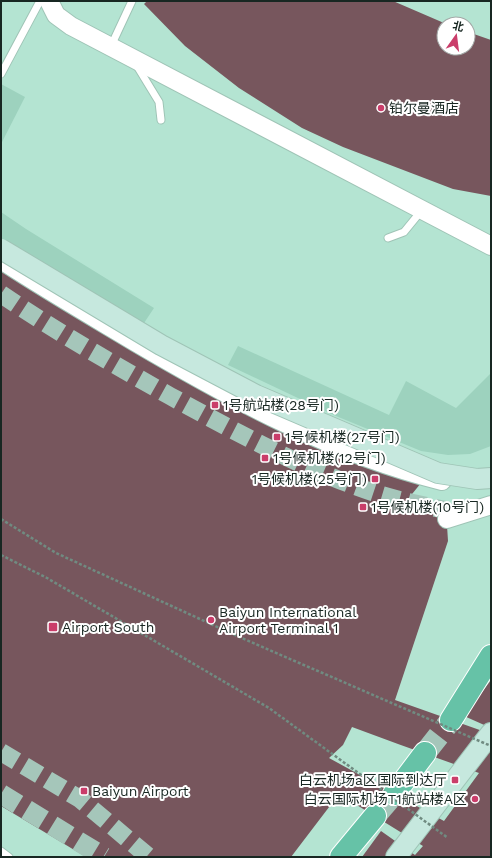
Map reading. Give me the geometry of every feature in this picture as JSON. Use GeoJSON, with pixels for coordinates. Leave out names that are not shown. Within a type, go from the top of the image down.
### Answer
{"type":"FeatureCollection","features":[{"type":"Feature","properties":{"kind":"highway"},"geometry":{"type":"LineString","coordinates":[[451,720],[491,656]]}},
{"type":"Feature","properties":{"kind":"highway"},"geometry":{"type":"LineString","coordinates":[[394,794],[425,753]]}},
{"type":"Feature","properties":{"kind":"highway"},"geometry":{"type":"LineString","coordinates":[[341,857],[375,816]]}},
{"type":"Feature","properties":{"kind":"main road"},"geometry":{"type":"LineString","coordinates":[[1,249],[154,342],[256,395],[438,473],[477,479],[491,478]]}},
{"type":"Feature","properties":{"kind":"main road"},"geometry":{"type":"LineString","coordinates":[[396,857],[491,734]]}},
{"type":"Feature","properties":{"kind":"street"},"geometry":{"type":"LineString","coordinates":[[49,1],[56,14],[71,26],[491,246]]}},
{"type":"Feature","properties":{"kind":"street"},"geometry":{"type":"LineString","coordinates":[[1,260],[33,281],[173,364],[270,417],[379,463],[450,484],[474,486],[491,485]]}},
{"type":"Feature","properties":{"kind":"street"},"geometry":{"type":"LineString","coordinates":[[491,498],[446,515],[491,504]]}},
{"type":"Feature","properties":{"kind":"lane"},"geometry":{"type":"LineString","coordinates":[[1,74],[40,1]]}},
{"type":"Feature","properties":{"kind":"lane"},"geometry":{"type":"LineString","coordinates":[[111,46],[132,1]]}},
{"type":"Feature","properties":{"kind":"lane"},"geometry":{"type":"LineString","coordinates":[[129,56],[145,77],[159,102],[161,120]]}},
{"type":"Feature","properties":{"kind":"lane"},"geometry":{"type":"LineString","coordinates":[[388,238],[404,232],[422,210]]}},
{"type":"Feature","properties":{"kind":"lane"},"geometry":{"type":"LineString","coordinates":[[1,851],[9,857]]}},
{"type":"Feature","properties":{"kind":"path"},"geometry":{"type":"LineString","coordinates":[[1,519],[56,552],[85,566],[237,636],[491,746]]}},
{"type":"Feature","properties":{"kind":"path"},"geometry":{"type":"LineString","coordinates":[[1,556],[47,578],[269,708],[448,838]]}},
{"type":"Feature","properties":{"kind":"shaded area"},"geometry":{"type":"Polygon","coordinates":[[[1,1],[491,1],[491,857],[1,857],[1,1]]]}},
{"type":"Feature","properties":{"kind":"shaded area"},"geometry":{"type":"Polygon","coordinates":[[[1,84],[25,97],[1,144],[1,84]]]}},
{"type":"Feature","properties":{"kind":"shaded area"},"geometry":{"type":"Polygon","coordinates":[[[1,212],[154,308],[142,326],[36,263],[1,238],[1,212]]]}},
{"type":"Feature","properties":{"kind":"shaded area"},"geometry":{"type":"Polygon","coordinates":[[[238,346],[389,415],[406,381],[456,408],[491,373],[491,446],[470,454],[448,455],[421,451],[336,416],[228,365],[238,346]]]}},
{"type":"Feature","properties":{"kind":"building","name":"铂尔曼酒店"},"geometry":{"type":"Polygon","coordinates":[[[147,1],[393,1],[436,20],[436,56],[476,56],[476,35],[491,40],[491,196],[453,189],[343,147],[302,128],[239,88],[185,46],[144,4],[147,1]]]}},
{"type":"Feature","properties":{"kind":"building","name":"Baiyun International Airport Terminal 1"},"geometry":{"type":"Polygon","coordinates":[[[1,265],[421,483],[408,499],[446,510],[448,541],[395,700],[491,734],[491,857],[362,857],[381,831],[415,855],[423,846],[339,794],[291,857],[86,857],[1,806],[1,265]],[[352,727],[343,745],[329,758],[444,821],[479,773],[352,727]]]}},
{"type":"Feature","properties":{"kind":"building"},"geometry":{"type":"Polygon","coordinates":[[[491,680],[491,728],[464,716],[491,680]]]}},
{"type":"Feature","properties":{"kind":"tunnel"},"geometry":{"type":"LineString","coordinates":[[1,294],[21,308],[127,372],[244,436],[295,461],[346,483],[372,492],[399,500],[446,510]]}},
{"type":"Feature","properties":{"kind":"tunnel"},"geometry":{"type":"LineString","coordinates":[[425,753],[451,720]]}},
{"type":"Feature","properties":{"kind":"tunnel"},"geometry":{"type":"LineString","coordinates":[[1,752],[80,799],[149,857]]}},
{"type":"Feature","properties":{"kind":"tunnel"},"geometry":{"type":"LineString","coordinates":[[1,794],[104,857]]}},
{"type":"Feature","properties":{"kind":"tunnel"},"geometry":{"type":"LineString","coordinates":[[375,816],[394,794]]}},
{"type":"Feature","properties":{"kind":"place","name":"铂尔曼酒店"},"geometry":{"type":"Point","coordinates":[381,108]}},
{"type":"Feature","properties":{"kind":"place","name":"1号航站楼(28号门)"},"geometry":{"type":"Point","coordinates":[215,405]}},
{"type":"Feature","properties":{"kind":"place","name":"1号候机楼(27号门)"},"geometry":{"type":"Point","coordinates":[277,437]}},
{"type":"Feature","properties":{"kind":"place","name":"1号候机楼(12号门)"},"geometry":{"type":"Point","coordinates":[265,458]}},
{"type":"Feature","properties":{"kind":"place","name":"1号候机楼(25号门)"},"geometry":{"type":"Point","coordinates":[375,479]}},
{"type":"Feature","properties":{"kind":"place","name":"1号候机楼(10号门)"},"geometry":{"type":"Point","coordinates":[363,507]}},
{"type":"Feature","properties":{"kind":"place","name":"Baiyun International Airport Terminal 1"},"geometry":{"type":"Point","coordinates":[211,620]}},
{"type":"Feature","properties":{"kind":"place","name":"Airport South"},"geometry":{"type":"Point","coordinates":[53,627]}},
{"type":"Feature","properties":{"kind":"place","name":"白云机场a区国际到达厅"},"geometry":{"type":"Point","coordinates":[455,780]}},
{"type":"Feature","properties":{"kind":"place","name":"Baiyun Airport"},"geometry":{"type":"Point","coordinates":[84,791]}},
{"type":"Feature","properties":{"kind":"place","name":"白云国际机场T1航站楼A区"},"geometry":{"type":"Point","coordinates":[475,799]}}]}
